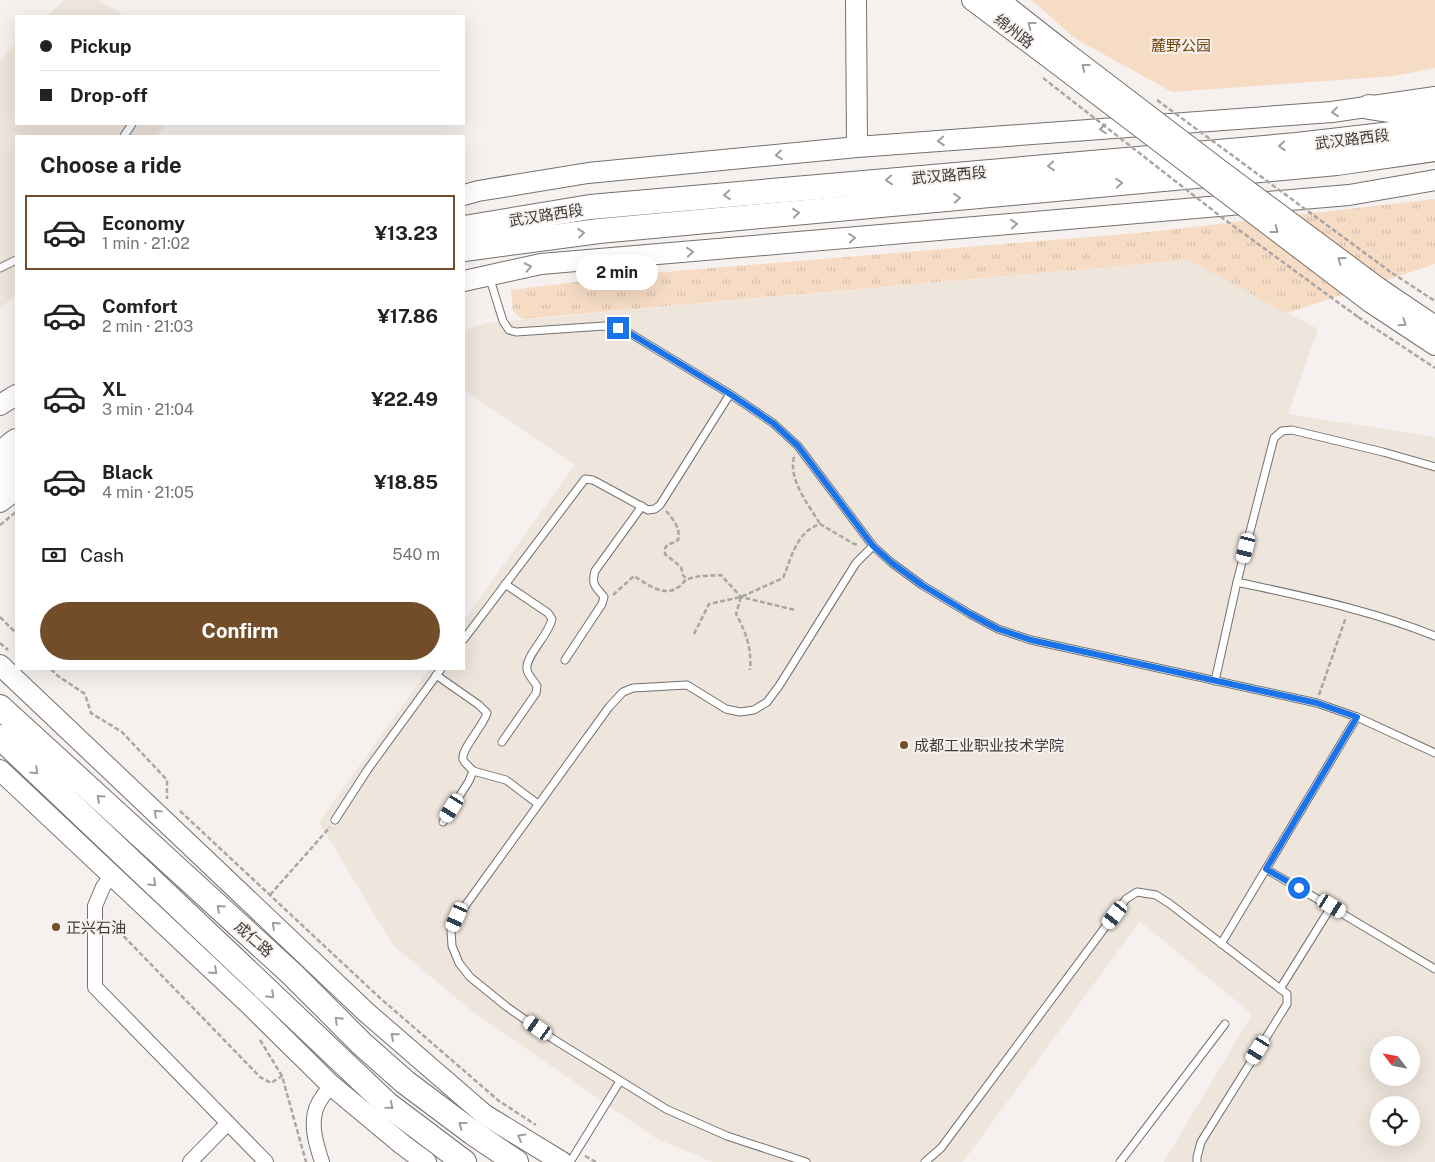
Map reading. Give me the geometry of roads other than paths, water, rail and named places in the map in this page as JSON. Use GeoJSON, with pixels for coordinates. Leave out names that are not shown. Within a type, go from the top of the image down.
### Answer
{"type":"FeatureCollection","features":[{"type":"Feature","properties":{"kind":"highway"},"geometry":{"type":"LineString","coordinates":[[1368,107],[1435,117]]}},
{"type":"Feature","properties":{"kind":"highway","name":"武汉路西段"},"geometry":{"type":"LineString","coordinates":[[465,228],[590,207],[1297,145],[1435,129]]}},
{"type":"Feature","properties":{"kind":"highway","name":"武汉路西段"},"geometry":{"type":"LineString","coordinates":[[465,249],[609,230],[1337,163],[1435,149]]}},
{"type":"Feature","properties":{"kind":"highway"},"geometry":{"type":"LineString","coordinates":[[0,454],[15,442]]}},
{"type":"Feature","properties":{"kind":"highway"},"geometry":{"type":"LineString","coordinates":[[0,479],[15,468]]}},
{"type":"Feature","properties":{"kind":"highway","name":"成仁路"},"geometry":{"type":"LineString","coordinates":[[0,707],[285,967],[390,1070],[473,1133],[516,1162]]}},
{"type":"Feature","properties":{"kind":"highway","name":"成仁路"},"geometry":{"type":"LineString","coordinates":[[0,737],[387,1104],[464,1162]]}},
{"type":"Feature","properties":{"kind":"main road"},"geometry":{"type":"LineString","coordinates":[[856,0],[857,147]]}},
{"type":"Feature","properties":{"kind":"main road","name":"绵州路"},"geometry":{"type":"LineString","coordinates":[[972,0],[1060,57]]}},
{"type":"Feature","properties":{"kind":"main road","name":"绵州路"},"geometry":{"type":"LineString","coordinates":[[999,0],[1060,57]]}},
{"type":"Feature","properties":{"kind":"main road"},"geometry":{"type":"LineString","coordinates":[[1060,57],[1375,295],[1435,345]]}},
{"type":"Feature","properties":{"kind":"main road"},"geometry":{"type":"LineString","coordinates":[[465,195],[588,173],[857,147],[1332,112],[1435,97]]}},
{"type":"Feature","properties":{"kind":"main road"},"geometry":{"type":"LineString","coordinates":[[465,281],[541,264],[1349,195],[1435,180]]}},
{"type":"Feature","properties":{"kind":"main road"},"geometry":{"type":"LineString","coordinates":[[1375,295],[1435,326]]}},
{"type":"Feature","properties":{"kind":"main road"},"geometry":{"type":"LineString","coordinates":[[0,405],[15,396]]}},
{"type":"Feature","properties":{"kind":"main road"},"geometry":{"type":"LineString","coordinates":[[0,502],[15,491]]}},
{"type":"Feature","properties":{"kind":"main road"},"geometry":{"type":"LineString","coordinates":[[0,665],[367,1013],[485,1115],[562,1162]]}},
{"type":"Feature","properties":{"kind":"main road"},"geometry":{"type":"LineString","coordinates":[[0,770],[331,1085],[426,1162]]}},
{"type":"Feature","properties":{"kind":"street"},"geometry":{"type":"LineString","coordinates":[[112,875],[103,887],[95,906],[95,987],[266,1162]]}},
{"type":"Feature","properties":{"kind":"street"},"geometry":{"type":"LineString","coordinates":[[322,1162],[313,1124],[317,1105],[331,1085]]}},
{"type":"Feature","properties":{"kind":"street"},"geometry":{"type":"LineString","coordinates":[[190,1162],[228,1123]]}},
{"type":"Feature","properties":{"kind":"lane"},"geometry":{"type":"LineString","coordinates":[[0,268],[15,260]]}},
{"type":"Feature","properties":{"kind":"lane"},"geometry":{"type":"LineString","coordinates":[[489,276],[503,321],[509,330],[516,332],[604,326],[618,328],[730,394],[773,423],[798,446],[873,546],[922,585],[998,629],[1031,640],[1317,703],[1357,717],[1435,753]]}},
{"type":"Feature","properties":{"kind":"lane"},"geometry":{"type":"LineString","coordinates":[[465,637],[585,479],[592,480],[648,510],[655,509],[660,505],[730,394]]}},
{"type":"Feature","properties":{"kind":"lane"},"geometry":{"type":"LineString","coordinates":[[1215,681],[1237,582],[1274,438],[1282,431],[1292,430],[1383,452],[1435,468]]}},
{"type":"Feature","properties":{"kind":"lane"},"geometry":{"type":"LineString","coordinates":[[565,660],[602,604],[604,597],[592,580],[595,572],[642,506]]}},
{"type":"Feature","properties":{"kind":"lane"},"geometry":{"type":"LineString","coordinates":[[806,1162],[727,1136],[666,1109],[553,1039],[507,1007],[470,977],[459,963],[452,946],[451,930],[457,917],[538,804],[609,707],[623,692],[634,688],[687,685],[726,709],[740,712],[754,710],[767,702],[779,686],[856,563],[873,546]]}},
{"type":"Feature","properties":{"kind":"lane"},"geometry":{"type":"LineString","coordinates":[[1237,582],[1349,606],[1401,622],[1435,636]]}},
{"type":"Feature","properties":{"kind":"lane"},"geometry":{"type":"LineString","coordinates":[[502,742],[536,693],[537,686],[526,671],[527,662],[551,627],[552,619],[548,613],[505,584]]}},
{"type":"Feature","properties":{"kind":"lane"},"geometry":{"type":"LineString","coordinates":[[335,820],[368,769],[438,672],[487,713],[485,720],[463,753],[464,760],[473,771],[506,780],[538,804]]}},
{"type":"Feature","properties":{"kind":"lane"},"geometry":{"type":"LineString","coordinates":[[1221,944],[1357,717]]}},
{"type":"Feature","properties":{"kind":"lane"},"geometry":{"type":"LineString","coordinates":[[443,822],[469,781],[473,771]]}},
{"type":"Feature","properties":{"kind":"lane"},"geometry":{"type":"LineString","coordinates":[[1266,869],[1332,906],[1435,969]]}},
{"type":"Feature","properties":{"kind":"lane"},"geometry":{"type":"LineString","coordinates":[[925,1162],[941,1148],[1126,899],[1137,892],[1156,895],[1170,904],[1287,994],[1287,1004],[1201,1142],[1197,1162]]}},
{"type":"Feature","properties":{"kind":"lane"},"geometry":{"type":"LineString","coordinates":[[1280,989],[1332,906]]}},
{"type":"Feature","properties":{"kind":"lane"},"geometry":{"type":"LineString","coordinates":[[1120,1162],[1225,1024]]}},
{"type":"Feature","properties":{"kind":"lane"},"geometry":{"type":"LineString","coordinates":[[570,1162],[620,1081]]}},
{"type":"Feature","properties":{"kind":"place","name":"成都工业职业技术学院"},"geometry":{"type":"Point","coordinates":[904,745]}},
{"type":"Feature","properties":{"kind":"place","name":"正兴石油"},"geometry":{"type":"Point","coordinates":[56,927]}},
{"type":"Feature","properties":{"kind":"park label","name":"麓野公园"},"geometry":{"type":"Point","coordinates":[1181,45]}}]}
